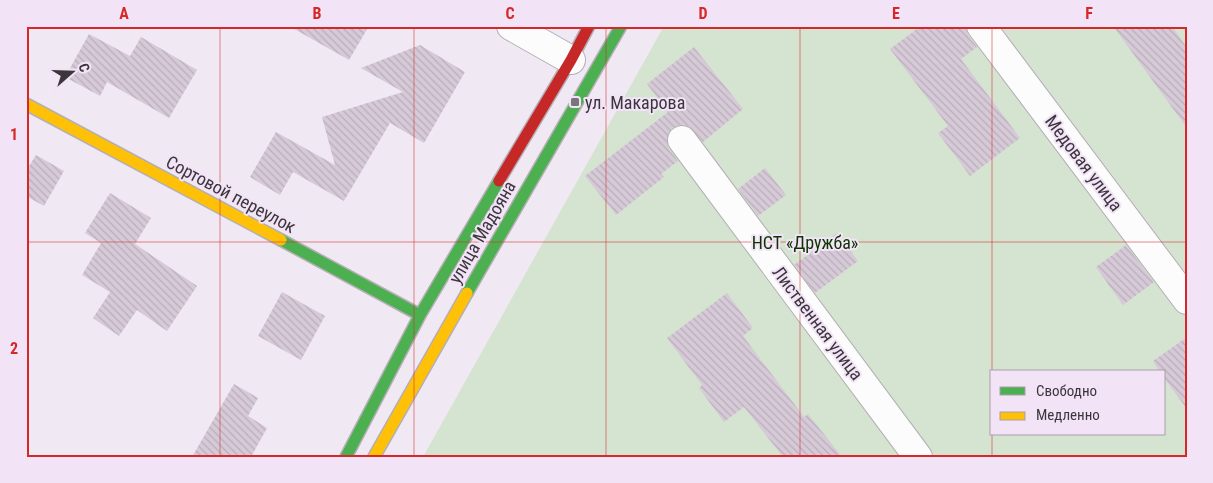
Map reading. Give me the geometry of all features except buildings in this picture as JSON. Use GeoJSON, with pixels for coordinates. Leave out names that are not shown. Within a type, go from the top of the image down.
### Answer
{"type":"FeatureCollection","features":[{"type":"Feature","properties":{"kind":"main road","name":"улица Мадояна"},"geometry":{"type":"LineString","coordinates":[[346,457],[420,316],[571,60],[589,26]]}},
{"type":"Feature","properties":{"kind":"main road","name":"улица Мадояна"},"geometry":{"type":"LineString","coordinates":[[374,457],[433,351],[621,26]]}},
{"type":"Feature","properties":{"kind":"main road","name":"Сортовой переулок"},"geometry":{"type":"LineString","coordinates":[[26,104],[420,316]]}},
{"type":"Feature","properties":{"kind":"street"},"geometry":{"type":"LineString","coordinates":[[511,26],[571,60]]}},
{"type":"Feature","properties":{"kind":"street","name":"Медовая улица"},"geometry":{"type":"LineString","coordinates":[[981,26],[1187,300]]}},
{"type":"Feature","properties":{"kind":"street","name":"Лиственная улица"},"geometry":{"type":"LineString","coordinates":[[682,140],[918,457]]}},
{"type":"Feature","properties":{"kind":"green space","name":"НСТ «Дружба»"},"geometry":{"type":"Polygon","coordinates":[[[664,26],[1187,26],[1187,457],[423,457],[664,26]]]}},
{"type":"Feature","properties":{"kind":"traffic: fast"},"geometry":{"type":"LineString","coordinates":[[467,293],[621,26]]}},
{"type":"Feature","properties":{"kind":"traffic: fast"},"geometry":{"type":"LineString","coordinates":[[346,457],[420,315],[499,181]]}},
{"type":"Feature","properties":{"kind":"traffic: fast"},"geometry":{"type":"LineString","coordinates":[[281,240],[420,315]]}},
{"type":"Feature","properties":{"kind":"traffic: slow"},"geometry":{"type":"LineString","coordinates":[[26,104],[281,240]]}},
{"type":"Feature","properties":{"kind":"traffic: slow"},"geometry":{"type":"LineString","coordinates":[[374,457],[467,293]]}},
{"type":"Feature","properties":{"kind":"traffic: jam"},"geometry":{"type":"LineString","coordinates":[[499,181],[571,60],[589,26]]}},
{"type":"Feature","properties":{"kind":"place","name":"ул. Макарова"},"geometry":{"type":"Point","coordinates":[575,102]}}]}
